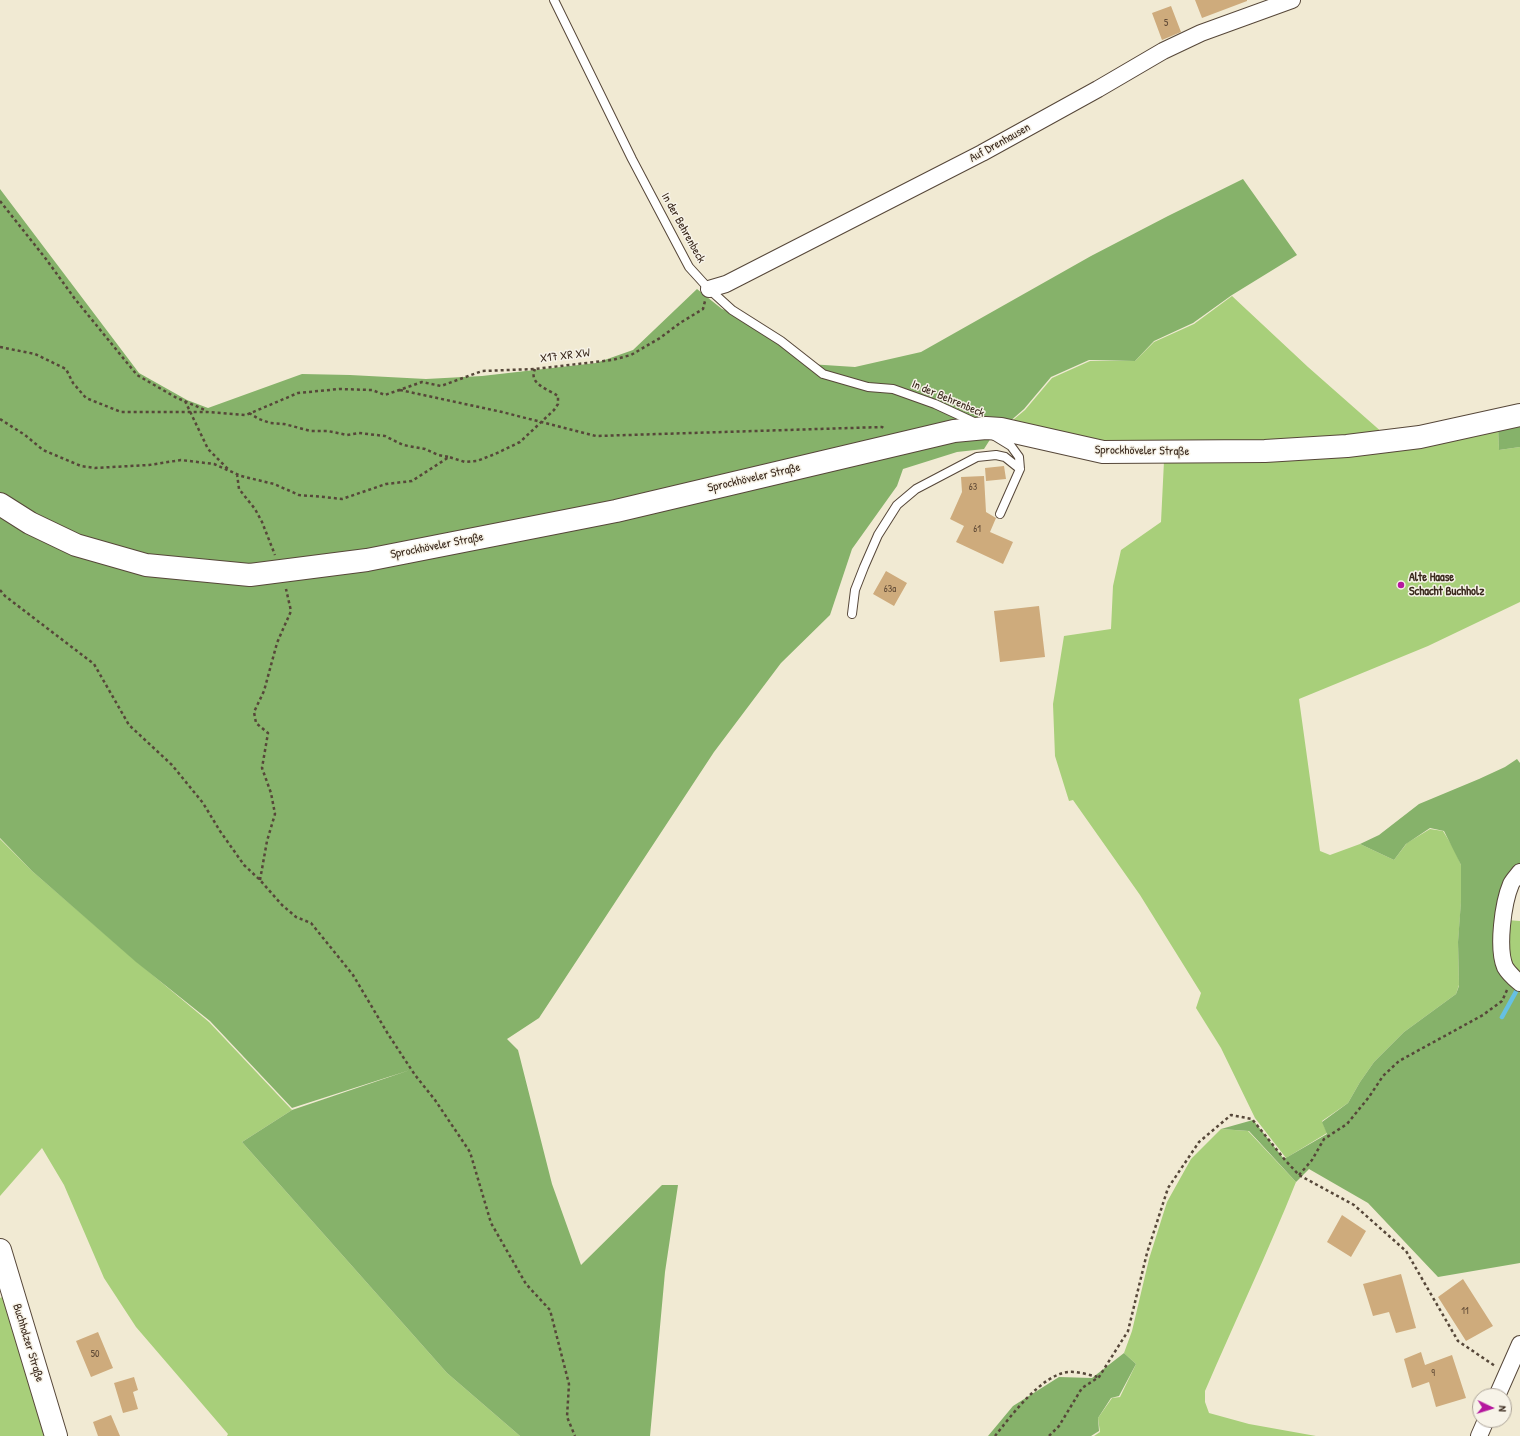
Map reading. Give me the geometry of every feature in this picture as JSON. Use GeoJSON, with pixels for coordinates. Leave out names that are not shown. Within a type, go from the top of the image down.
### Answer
{"type":"FeatureCollection","features":[{"type":"Feature","properties":{"kind":"street","name":"Auf Drenhausen"},"geometry":{"type":"LineString","coordinates":[[709,289],[726,284],[982,153],[1098,89],[1163,50],[1201,32],[1292,0]]}},
{"type":"Feature","properties":{"kind":"street","name":"Sprockhöveler Straße"},"geometry":{"type":"LineString","coordinates":[[0,504],[30,522],[76,545],[146,565],[250,575],[367,560],[601,514],[954,431],[986,428],[1001,429],[1103,452],[1265,451],[1347,446],[1420,437],[1520,415]]}},
{"type":"Feature","properties":{"kind":"street"},"geometry":{"type":"LineString","coordinates":[[1516,979],[1505,967],[1502,955],[1501,934],[1511,884],[1520,872]]}},
{"type":"Feature","properties":{"kind":"street","name":"Buchholzer Straße"},"geometry":{"type":"LineString","coordinates":[[0,1250],[56,1436]]}},
{"type":"Feature","properties":{"kind":"street"},"geometry":{"type":"LineString","coordinates":[[1501,1388],[1520,1344]]}},
{"type":"Feature","properties":{"kind":"lane","name":"In der Behrenbeck"},"geometry":{"type":"LineString","coordinates":[[554,0],[632,159],[689,267],[709,289],[732,310],[781,341],[823,374],[868,387],[893,389],[935,404],[986,428],[995,437],[1011,446],[1019,456],[1020,469]]}},
{"type":"Feature","properties":{"kind":"lane"},"geometry":{"type":"LineString","coordinates":[[852,614],[855,590],[878,535],[898,505],[916,489],[977,457],[996,455],[1005,457],[1020,469],[1000,514]]}},
{"type":"Feature","properties":{"kind":"path"},"geometry":{"type":"LineString","coordinates":[[0,201],[46,258],[75,299],[138,375],[207,412]]}},
{"type":"Feature","properties":{"kind":"path","name":"X17 XR XW"},"geometry":{"type":"LineString","coordinates":[[400,390],[422,382],[441,386],[482,371],[535,369],[612,360],[632,355],[703,309],[709,289]]}},
{"type":"Feature","properties":{"kind":"path"},"geometry":{"type":"LineString","coordinates":[[0,347],[35,354],[66,370],[73,383],[86,398],[121,412],[207,412],[246,415],[298,393],[339,389],[372,390],[385,395],[400,390],[502,412],[596,436],[882,426],[910,441]]}},
{"type":"Feature","properties":{"kind":"path"},"geometry":{"type":"LineString","coordinates":[[250,413],[259,419],[270,423],[284,424],[311,431],[328,431],[347,435],[359,432],[385,436],[403,445],[425,449],[449,458],[465,462],[477,461],[520,442],[554,410],[558,404],[558,396],[539,385],[533,378],[532,375],[535,369]]}},
{"type":"Feature","properties":{"kind":"path"},"geometry":{"type":"LineString","coordinates":[[185,401],[208,449],[231,472]]}},
{"type":"Feature","properties":{"kind":"path"},"geometry":{"type":"LineString","coordinates":[[0,419],[24,435],[42,450],[81,466],[95,468],[149,465],[182,460],[214,464],[237,474],[274,484],[299,495],[342,499],[360,491],[386,484],[412,481],[449,458]]}},
{"type":"Feature","properties":{"kind":"path"},"geometry":{"type":"LineString","coordinates":[[237,474],[239,489],[255,509],[262,522],[281,570],[291,611],[277,643],[264,692],[254,712],[256,723],[268,733],[262,768],[271,793],[275,814],[267,841],[260,880]]}},
{"type":"Feature","properties":{"kind":"path"},"geometry":{"type":"LineString","coordinates":[[0,590],[5,596],[94,664],[129,725],[172,764],[203,803],[220,831],[244,865],[260,880],[282,905],[296,917],[311,923],[353,976],[415,1075],[435,1100],[470,1152],[491,1223],[526,1284],[550,1310],[570,1384],[567,1417],[575,1436]]}},
{"type":"Feature","properties":{"kind":"path"},"geometry":{"type":"LineString","coordinates":[[1299,1175],[1312,1160],[1324,1139],[1347,1124],[1384,1076],[1399,1062],[1483,1015],[1502,1001],[1516,979]]}},
{"type":"Feature","properties":{"kind":"path"},"geometry":{"type":"LineString","coordinates":[[1049,1436],[1059,1426],[1082,1388],[1099,1377],[1128,1331],[1147,1253],[1168,1188],[1199,1142],[1231,1115],[1252,1119],[1299,1175],[1354,1205],[1406,1252],[1458,1341],[1507,1374]]}},
{"type":"Feature","properties":{"kind":"path"},"geometry":{"type":"LineString","coordinates":[[994,1436],[1032,1394],[1050,1378],[1068,1372],[1099,1377]]}},
{"type":"Feature","properties":{"kind":"green space"},"geometry":{"type":"Polygon","coordinates":[[[1243,179],[1297,255],[1232,295],[1193,323],[1154,341],[1135,361],[1089,360],[1051,377],[1024,409],[991,438],[984,449],[957,452],[903,469],[897,486],[852,549],[830,615],[781,663],[714,752],[539,1018],[507,1039],[518,1050],[552,1184],[581,1265],[662,1185],[678,1185],[665,1272],[650,1436],[520,1436],[447,1373],[242,1142],[292,1110],[410,1070],[292,1108],[210,1021],[136,962],[32,871],[0,838],[0,189],[139,373],[187,400],[208,408],[302,374],[426,379],[482,376],[596,363],[633,350],[697,289],[722,309],[748,318],[809,364],[855,367],[921,352],[1091,256],[1243,179]]]}},
{"type":"Feature","properties":{"kind":"green space"},"geometry":{"type":"Polygon","coordinates":[[[1232,296],[1308,367],[1384,434],[1317,440],[1105,444],[1008,424],[1025,410],[1052,378],[1090,361],[1135,361],[1154,342],[1194,324],[1232,296]]]}},
{"type":"Feature","properties":{"kind":"green space"},"geometry":{"type":"Polygon","coordinates":[[[1520,421],[1520,447],[1499,450],[1498,426],[1520,421]]]}},
{"type":"Feature","properties":{"kind":"green space"},"geometry":{"type":"Polygon","coordinates":[[[1498,425],[1499,450],[1520,447],[1520,602],[1428,646],[1299,699],[1320,851],[1330,855],[1360,844],[1394,860],[1407,843],[1430,829],[1443,831],[1454,849],[1461,865],[1461,902],[1458,943],[1459,985],[1456,994],[1404,1032],[1374,1062],[1348,1103],[1322,1121],[1327,1133],[1286,1158],[1255,1118],[1221,1048],[1196,1008],[1201,993],[1140,895],[1073,800],[1069,801],[1055,756],[1053,704],[1064,636],[1111,629],[1113,586],[1121,550],[1161,522],[1164,461],[1498,425]]]}},
{"type":"Feature","properties":{"kind":"green space"},"geometry":{"type":"Polygon","coordinates":[[[1517,759],[1520,763],[1520,866],[1498,934],[1520,986],[1520,1263],[1438,1277],[1368,1203],[1309,1169],[1296,1182],[1249,1131],[1221,1129],[1253,1120],[1284,1159],[1327,1134],[1322,1122],[1348,1103],[1374,1062],[1404,1032],[1456,994],[1459,986],[1458,942],[1461,901],[1461,865],[1444,831],[1430,828],[1406,844],[1394,860],[1360,844],[1379,835],[1419,804],[1479,779],[1505,767],[1517,759]]]}},
{"type":"Feature","properties":{"kind":"green space"},"geometry":{"type":"Polygon","coordinates":[[[0,839],[32,871],[209,1022],[292,1110],[242,1142],[447,1373],[520,1436],[227,1436],[228,1434],[136,1327],[104,1278],[64,1185],[42,1148],[0,1196],[0,839]]]}},
{"type":"Feature","properties":{"kind":"green space"},"geometry":{"type":"Polygon","coordinates":[[[1506,920],[1520,921],[1520,977],[1512,968],[1504,936],[1506,920]]]}},
{"type":"Feature","properties":{"kind":"green space"},"geometry":{"type":"Polygon","coordinates":[[[1221,1129],[1248,1131],[1296,1182],[1205,1391],[1205,1402],[1209,1413],[1249,1424],[1316,1436],[1094,1436],[1100,1432],[1098,1418],[1112,1398],[1120,1397],[1136,1364],[1124,1353],[1132,1331],[1149,1259],[1167,1202],[1191,1159],[1221,1129]]]}},
{"type":"Feature","properties":{"kind":"green space"},"geometry":{"type":"Polygon","coordinates":[[[7,1295],[50,1436],[0,1436],[0,1298],[7,1295]]]}},
{"type":"Feature","properties":{"kind":"green space"},"geometry":{"type":"Polygon","coordinates":[[[1124,1353],[1136,1364],[1119,1396],[1111,1398],[1098,1418],[1099,1431],[1091,1436],[988,1436],[1013,1406],[1059,1377],[1092,1378],[1124,1353]]]}},
{"type":"Feature","properties":{"kind":"building"},"geometry":{"type":"Polygon","coordinates":[[[1195,0],[1247,0],[1247,1],[1202,18],[1195,0]]]}},
{"type":"Feature","properties":{"kind":"building"},"geometry":{"type":"Polygon","coordinates":[[[1171,6],[1181,32],[1162,40],[1152,13],[1171,6]]]}},
{"type":"Feature","properties":{"kind":"building"},"geometry":{"type":"Polygon","coordinates":[[[1004,466],[1006,479],[986,481],[985,468],[1004,466]]]}},
{"type":"Feature","properties":{"kind":"building"},"geometry":{"type":"Polygon","coordinates":[[[984,476],[986,512],[996,518],[990,532],[1013,542],[1003,564],[956,542],[964,526],[950,519],[962,492],[961,477],[984,476]]]}},
{"type":"Feature","properties":{"kind":"building"},"geometry":{"type":"Polygon","coordinates":[[[886,571],[907,583],[894,606],[873,594],[886,571]]]}},
{"type":"Feature","properties":{"kind":"building"},"geometry":{"type":"Polygon","coordinates":[[[1039,606],[1045,657],[1000,662],[994,611],[1039,606]]]}},
{"type":"Feature","properties":{"kind":"building"},"geometry":{"type":"Polygon","coordinates":[[[1342,1215],[1366,1231],[1351,1257],[1327,1242],[1342,1215]]]}},
{"type":"Feature","properties":{"kind":"building"},"geometry":{"type":"Polygon","coordinates":[[[1401,1274],[1416,1328],[1396,1333],[1389,1312],[1373,1316],[1363,1284],[1401,1274]]]}},
{"type":"Feature","properties":{"kind":"building"},"geometry":{"type":"Polygon","coordinates":[[[1463,1279],[1493,1326],[1466,1341],[1438,1297],[1463,1279]]]}},
{"type":"Feature","properties":{"kind":"building"},"geometry":{"type":"Polygon","coordinates":[[[98,1332],[113,1368],[91,1377],[76,1341],[98,1332]]]}},
{"type":"Feature","properties":{"kind":"building"},"geometry":{"type":"Polygon","coordinates":[[[1421,1352],[1425,1365],[1452,1355],[1466,1398],[1436,1407],[1429,1382],[1412,1388],[1404,1359],[1421,1352]]]}},
{"type":"Feature","properties":{"kind":"building"},"geometry":{"type":"Polygon","coordinates":[[[134,1377],[138,1390],[133,1392],[138,1409],[123,1413],[114,1383],[134,1377]]]}},
{"type":"Feature","properties":{"kind":"building"},"geometry":{"type":"Polygon","coordinates":[[[111,1415],[120,1436],[98,1436],[93,1422],[111,1415]]]}},
{"type":"Feature","properties":{"kind":"waterway"},"geometry":{"type":"LineString","coordinates":[[1502,1017],[1518,988]]}},
{"type":"Feature","properties":{"kind":"place","name":"Alte Haase Schacht Buchholz"},"geometry":{"type":"Point","coordinates":[1401,585]}}]}
